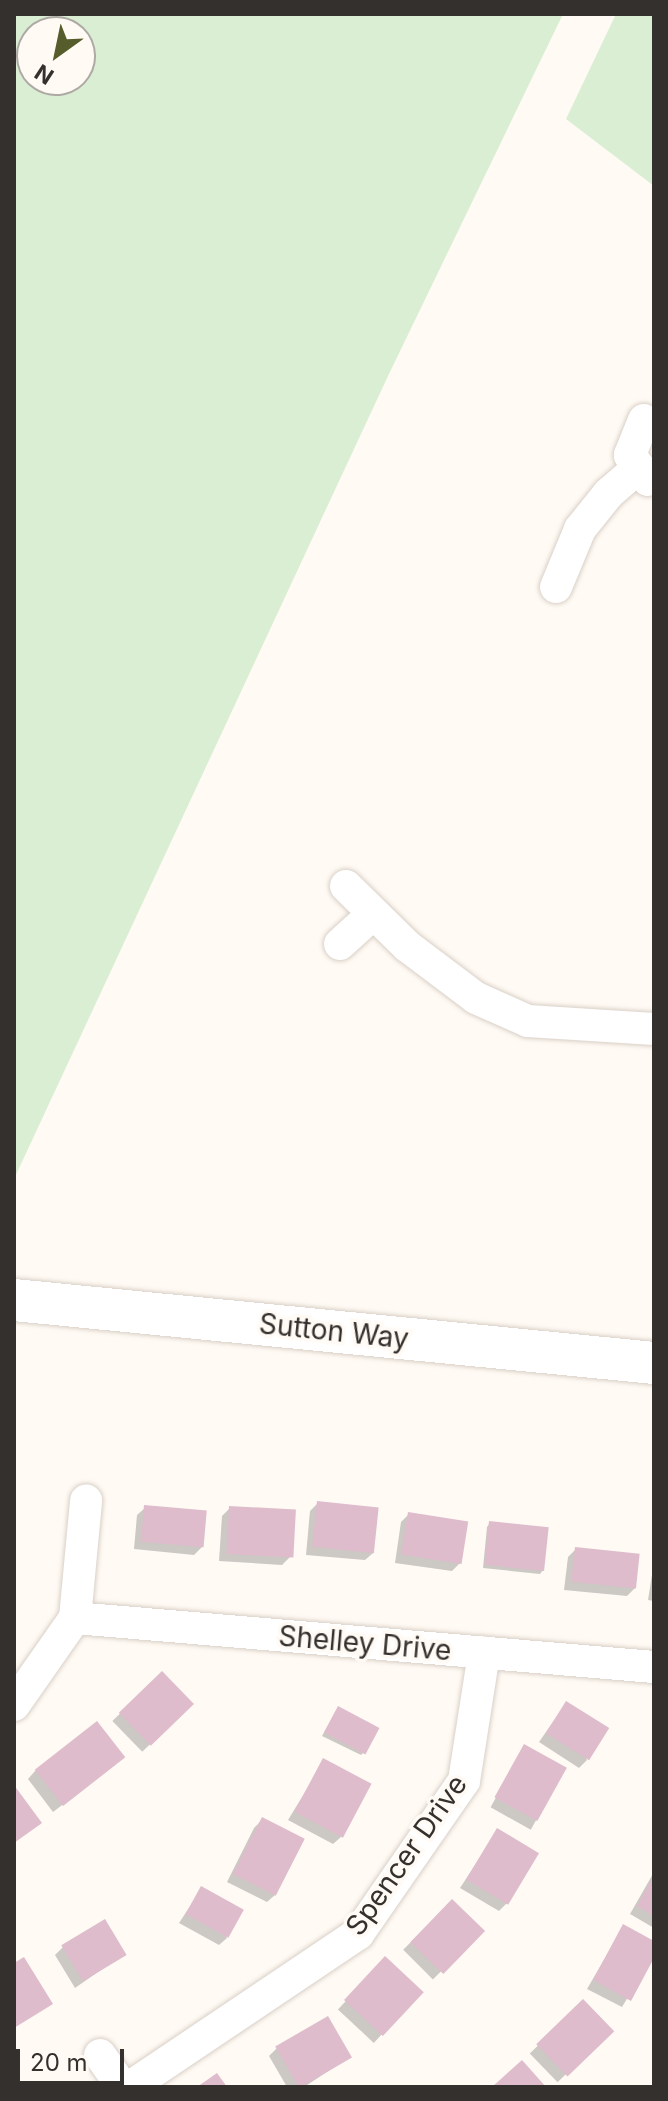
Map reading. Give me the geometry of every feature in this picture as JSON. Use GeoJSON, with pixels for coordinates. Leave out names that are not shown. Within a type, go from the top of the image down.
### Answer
{"type":"FeatureCollection","features":[{"type":"Feature","properties":{"kind":"street"},"geometry":{"type":"LineString","coordinates":[[556,587],[580,529],[608,494],[646,475],[630,455],[644,420]]}},
{"type":"Feature","properties":{"kind":"street"},"geometry":{"type":"LineString","coordinates":[[346,886],[373,914],[476,998],[528,1021],[654,1029]]}},
{"type":"Feature","properties":{"kind":"street"},"geometry":{"type":"LineString","coordinates":[[340,944],[373,914]]}},
{"type":"Feature","properties":{"kind":"street","name":"Sutton Way"},"geometry":{"type":"LineString","coordinates":[[14,1300],[654,1363]]}},
{"type":"Feature","properties":{"kind":"street"},"geometry":{"type":"LineString","coordinates":[[14,1705],[75,1618],[86,1501]]}},
{"type":"Feature","properties":{"kind":"street","name":"Shelley Drive"},"geometry":{"type":"LineString","coordinates":[[75,1618],[654,1667]]}},
{"type":"Feature","properties":{"kind":"street","name":"Spencer Drive"},"geometry":{"type":"LineString","coordinates":[[130,2087],[358,1934],[464,1781],[484,1653]]}},
{"type":"Feature","properties":{"kind":"street"},"geometry":{"type":"LineString","coordinates":[[100,2055],[122,2087]]}},
{"type":"Feature","properties":{"kind":"green space"},"geometry":{"type":"Polygon","coordinates":[[[14,14],[563,14],[388,376],[14,1179],[14,14]]]}},
{"type":"Feature","properties":{"kind":"green space"},"geometry":{"type":"Polygon","coordinates":[[[616,14],[654,14],[654,186],[566,119],[616,14]]]}},
{"type":"Feature","properties":{"kind":"building"},"geometry":{"type":"Polygon","coordinates":[[[317,1501],[379,1507],[374,1553],[312,1547],[317,1501]]]}},
{"type":"Feature","properties":{"kind":"building"},"geometry":{"type":"Polygon","coordinates":[[[144,1505],[207,1510],[204,1547],[141,1542],[144,1505]]]}},
{"type":"Feature","properties":{"kind":"building"},"geometry":{"type":"Polygon","coordinates":[[[229,1506],[296,1510],[293,1557],[226,1554],[229,1506]]]}},
{"type":"Feature","properties":{"kind":"building"},"geometry":{"type":"Polygon","coordinates":[[[408,1512],[468,1522],[462,1564],[401,1554],[408,1512]]]}},
{"type":"Feature","properties":{"kind":"building"},"geometry":{"type":"Polygon","coordinates":[[[489,1521],[549,1527],[544,1571],[484,1565],[489,1521]]]}},
{"type":"Feature","properties":{"kind":"building"},"geometry":{"type":"Polygon","coordinates":[[[575,1547],[640,1554],[636,1589],[571,1582],[575,1547]]]}},
{"type":"Feature","properties":{"kind":"building"},"geometry":{"type":"Polygon","coordinates":[[[162,1671],[194,1704],[151,1746],[119,1713],[162,1671]]]}},
{"type":"Feature","properties":{"kind":"building"},"geometry":{"type":"Polygon","coordinates":[[[566,1701],[609,1728],[589,1760],[546,1733],[566,1701]]]}},
{"type":"Feature","properties":{"kind":"building"},"geometry":{"type":"Polygon","coordinates":[[[338,1706],[379,1728],[365,1755],[324,1732],[338,1706]]]}},
{"type":"Feature","properties":{"kind":"building"},"geometry":{"type":"Polygon","coordinates":[[[97,1721],[125,1757],[63,1806],[35,1770],[97,1721]]]}},
{"type":"Feature","properties":{"kind":"building"},"geometry":{"type":"Polygon","coordinates":[[[524,1744],[567,1768],[537,1821],[494,1797],[524,1744]]]}},
{"type":"Feature","properties":{"kind":"building"},"geometry":{"type":"Polygon","coordinates":[[[323,1758],[372,1784],[343,1838],[294,1812],[323,1758]]]}},
{"type":"Feature","properties":{"kind":"building"},"geometry":{"type":"Polygon","coordinates":[[[14,1785],[42,1823],[14,1843],[14,1785]]]}},
{"type":"Feature","properties":{"kind":"building"},"geometry":{"type":"Polygon","coordinates":[[[262,1817],[305,1839],[276,1896],[233,1874],[262,1817]]]}},
{"type":"Feature","properties":{"kind":"building"},"geometry":{"type":"Polygon","coordinates":[[[497,1828],[539,1853],[508,1905],[466,1879],[497,1828]]]}},
{"type":"Feature","properties":{"kind":"building"},"geometry":{"type":"Polygon","coordinates":[[[654,1875],[654,1916],[637,1906],[654,1875]]]}},
{"type":"Feature","properties":{"kind":"building"},"geometry":{"type":"Polygon","coordinates":[[[201,1886],[244,1910],[228,1938],[185,1914],[201,1886]]]}},
{"type":"Feature","properties":{"kind":"building"},"geometry":{"type":"Polygon","coordinates":[[[452,1899],[485,1931],[443,1974],[410,1942],[452,1899]]]}},
{"type":"Feature","properties":{"kind":"building"},"geometry":{"type":"Polygon","coordinates":[[[105,1919],[127,1955],[83,1981],[61,1945],[105,1919]]]}},
{"type":"Feature","properties":{"kind":"building"},"geometry":{"type":"Polygon","coordinates":[[[623,1924],[654,1941],[654,1958],[631,2001],[593,1980],[623,1924]]]}},
{"type":"Feature","properties":{"kind":"building"},"geometry":{"type":"Polygon","coordinates":[[[385,1956],[424,1992],[383,2036],[344,2000],[385,1956]]]}},
{"type":"Feature","properties":{"kind":"building"},"geometry":{"type":"Polygon","coordinates":[[[24,1957],[53,2004],[14,2028],[14,1963],[24,1957]]]}},
{"type":"Feature","properties":{"kind":"building"},"geometry":{"type":"Polygon","coordinates":[[[583,1999],[614,2031],[568,2077],[536,2044],[583,1999]]]}},
{"type":"Feature","properties":{"kind":"building"},"geometry":{"type":"Polygon","coordinates":[[[328,2016],[352,2058],[299,2087],[275,2046],[328,2016]]]}},
{"type":"Feature","properties":{"kind":"building"},"geometry":{"type":"Polygon","coordinates":[[[522,2060],[546,2087],[492,2087],[522,2060]]]}},
{"type":"Feature","properties":{"kind":"building"},"geometry":{"type":"Polygon","coordinates":[[[217,2073],[227,2087],[197,2087],[217,2073]]]}}]}
